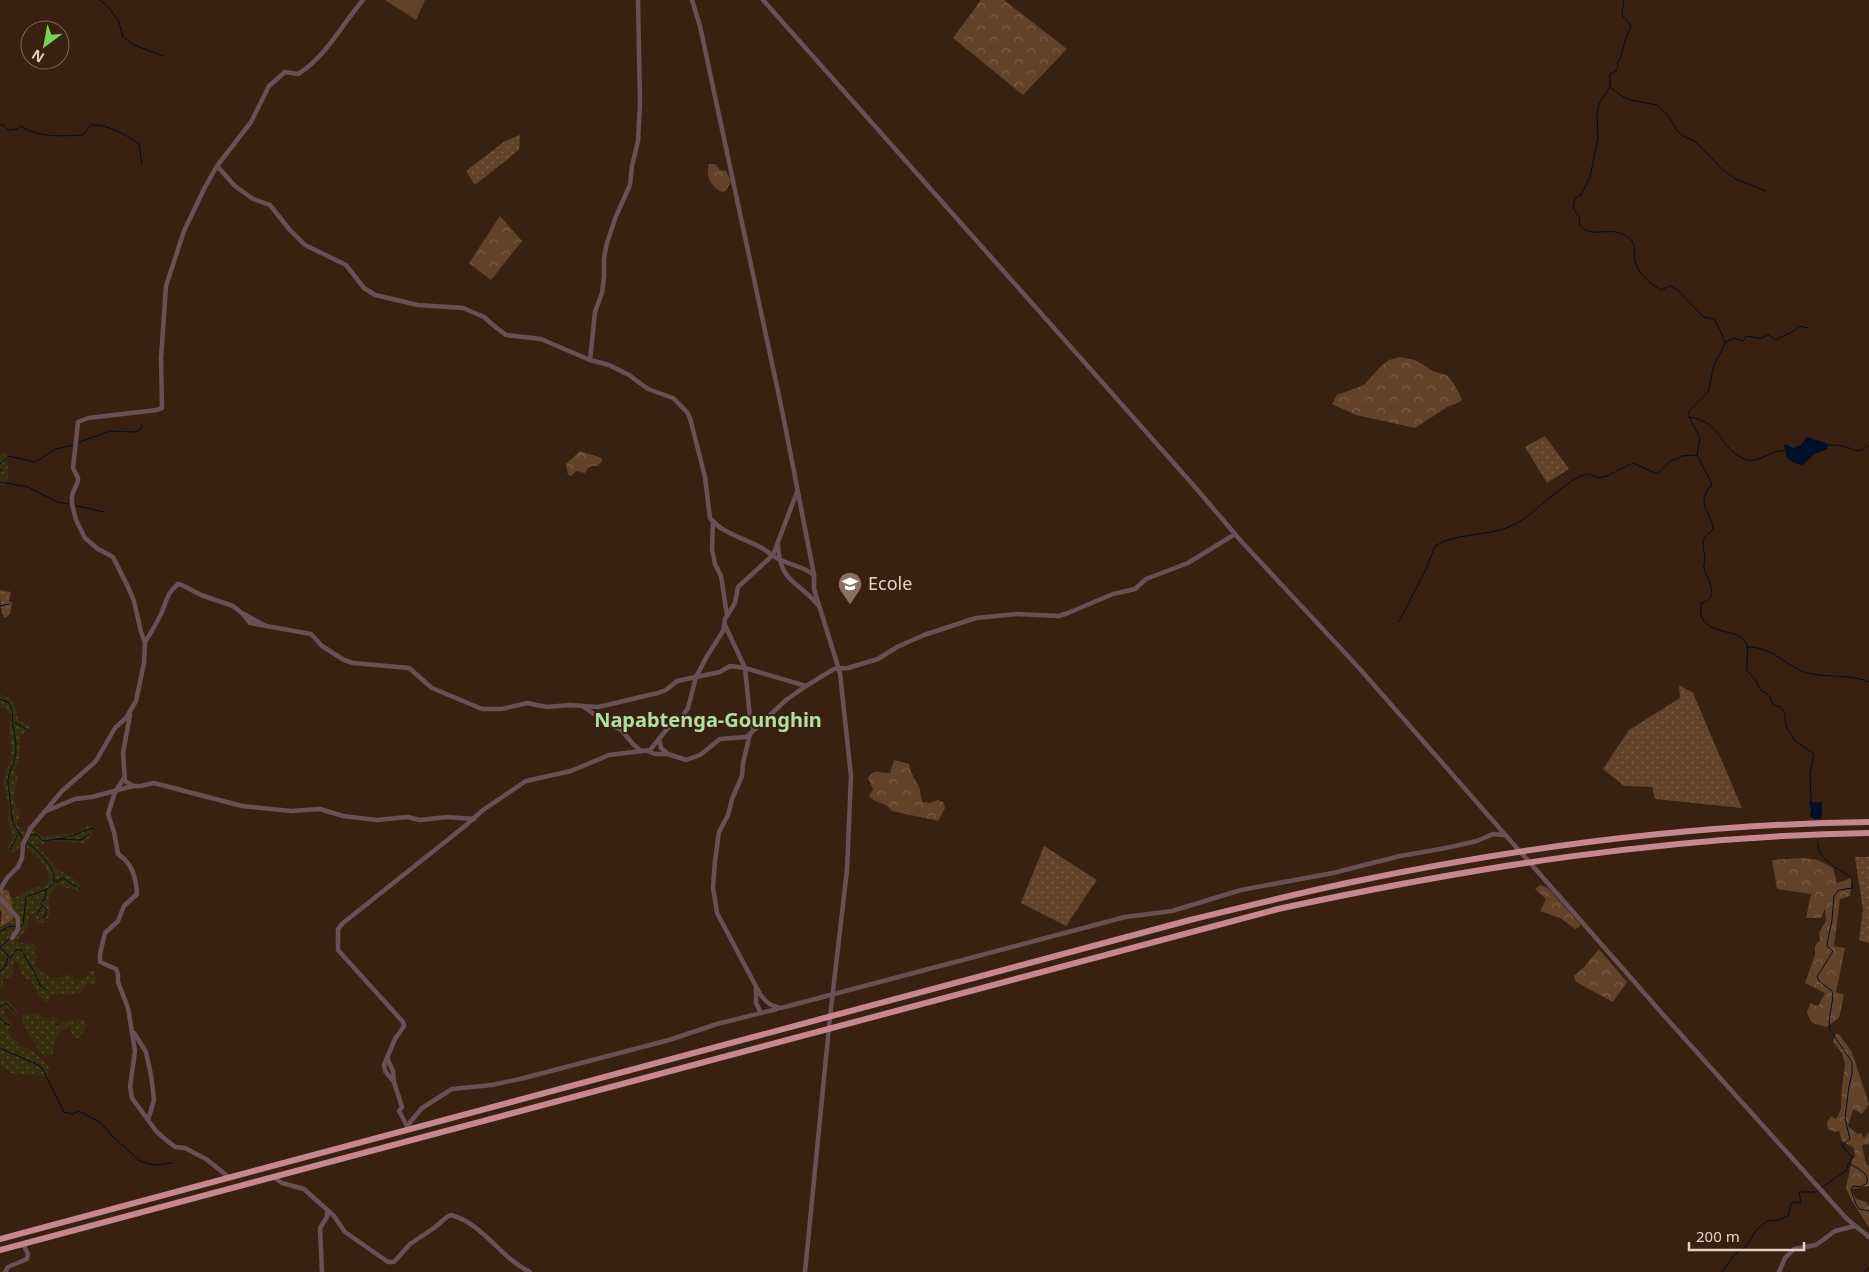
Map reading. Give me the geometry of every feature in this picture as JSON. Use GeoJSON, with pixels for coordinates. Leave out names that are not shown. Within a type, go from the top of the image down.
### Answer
{"type":"FeatureCollection","features":[{"type":"Feature","properties":{"kind":"highway"},"geometry":{"type":"LineString","coordinates":[[0,1239],[1190,920],[1351,882],[1519,852],[1583,843],[1711,830],[1869,822]]}},
{"type":"Feature","properties":{"kind":"highway"},"geometry":{"type":"LineString","coordinates":[[0,1250],[1278,909],[1371,889],[1584,853],[1711,840],[1869,833]]}},
{"type":"Feature","properties":{"kind":"street"},"geometry":{"type":"LineString","coordinates":[[133,786],[126,782],[124,778],[123,753],[128,720],[136,701],[144,662],[145,642],[134,601],[113,557],[98,549],[86,538],[76,520],[72,495],[78,481],[73,468],[78,422],[88,418],[162,408],[161,358],[167,281],[184,231],[204,188],[217,166],[251,122],[269,86],[286,72],[298,74],[307,68],[363,0]]}},
{"type":"Feature","properties":{"kind":"street"},"geometry":{"type":"LineString","coordinates":[[590,360],[596,312],[602,294],[604,258],[607,243],[616,216],[630,185],[638,141],[640,104],[638,0]]}},
{"type":"Feature","properties":{"kind":"street"},"geometry":{"type":"LineString","coordinates":[[692,0],[700,26],[784,415],[814,575],[814,589],[839,669],[852,776],[848,870],[830,1017],[805,1272]]}},
{"type":"Feature","properties":{"kind":"street"},"geometry":{"type":"LineString","coordinates":[[763,0],[1235,534],[1359,668],[1666,1019],[1855,1226],[1869,1237]]}},
{"type":"Feature","properties":{"kind":"street"},"geometry":{"type":"LineString","coordinates":[[217,166],[228,180],[241,191],[256,200],[270,205],[289,229],[305,245],[346,265],[364,288],[374,296],[418,305],[463,308],[484,317],[506,335],[541,339],[590,360],[609,365],[629,375],[648,389],[673,398],[687,412],[698,445],[705,477],[710,518],[725,532],[759,546],[779,559],[801,566],[814,575]]}},
{"type":"Feature","properties":{"kind":"street"},"geometry":{"type":"LineString","coordinates":[[727,615],[735,603],[738,587],[773,556],[798,490]]}},
{"type":"Feature","properties":{"kind":"street"},"geometry":{"type":"LineString","coordinates":[[647,751],[682,717],[688,708],[696,677],[725,625],[727,615],[721,576],[715,564],[712,549],[713,521]]}},
{"type":"Feature","properties":{"kind":"street"},"geometry":{"type":"LineString","coordinates":[[659,738],[661,748],[668,754],[683,760],[691,759],[706,751],[720,740],[746,737],[786,700],[834,670],[878,659],[897,647],[924,635],[976,618],[1017,614],[1059,616],[1068,614],[1113,594],[1134,589],[1146,579],[1188,563],[1235,534]]}},
{"type":"Feature","properties":{"kind":"street"},"geometry":{"type":"LineString","coordinates":[[778,544],[779,559],[783,572],[818,605]]}},
{"type":"Feature","properties":{"kind":"street"},"geometry":{"type":"LineString","coordinates":[[145,642],[162,612],[171,590],[178,584],[201,595],[233,606],[250,622],[311,634],[322,646],[344,660],[353,663],[409,668],[432,688],[482,709],[502,709],[527,703],[547,707],[570,705],[598,707],[658,694],[677,681],[720,672],[730,666],[745,668],[806,686]]}},
{"type":"Feature","properties":{"kind":"street"},"geometry":{"type":"LineString","coordinates":[[725,625],[745,668],[752,732],[743,763],[742,776],[720,832],[713,882],[717,913],[734,948],[768,1004],[772,1007],[781,1008]]}},
{"type":"Feature","properties":{"kind":"street"},"geometry":{"type":"LineString","coordinates":[[0,890],[7,878],[18,867],[22,858],[25,837],[43,812],[62,791],[96,761],[115,728],[126,718],[136,701]]}},
{"type":"Feature","properties":{"kind":"street"},"geometry":{"type":"LineString","coordinates":[[583,706],[606,723],[621,730],[641,751]]}},
{"type":"Feature","properties":{"kind":"street"},"geometry":{"type":"LineString","coordinates":[[394,1082],[384,1071],[384,1065],[395,1039],[404,1026],[403,1022],[338,950],[338,929],[343,923],[491,804],[526,782],[571,771],[609,755],[641,751],[668,754]]}},
{"type":"Feature","properties":{"kind":"street"},"geometry":{"type":"LineString","coordinates":[[124,778],[114,792],[108,814],[118,854],[125,858],[133,871],[137,894],[124,906],[118,920],[105,933],[100,962],[116,969],[118,982],[128,1008],[136,1058],[130,1092],[132,1098],[156,1132],[175,1147],[184,1148],[206,1159],[230,1178]]}},
{"type":"Feature","properties":{"kind":"street"},"geometry":{"type":"LineString","coordinates":[[43,812],[52,810],[75,799],[114,792],[133,786],[160,783],[242,806],[291,811],[320,809],[343,816],[377,820],[407,816],[420,820],[448,817],[474,819]]}},
{"type":"Feature","properties":{"kind":"street"},"geometry":{"type":"LineString","coordinates":[[405,1129],[422,1108],[452,1089],[492,1086],[516,1080],[669,1040],[717,1024],[1125,917],[1172,910],[1241,890],[1333,873],[1400,856],[1446,848],[1477,841],[1494,834],[1504,835]]}},
{"type":"Feature","properties":{"kind":"street"},"geometry":{"type":"LineString","coordinates":[[0,879],[7,878]]}},
{"type":"Feature","properties":{"kind":"street"},"geometry":{"type":"LineString","coordinates":[[0,898],[18,918],[19,924],[12,938]]}},
{"type":"Feature","properties":{"kind":"street"},"geometry":{"type":"LineString","coordinates":[[756,986],[756,1004],[761,1013]]}},
{"type":"Feature","properties":{"kind":"street"},"geometry":{"type":"LineString","coordinates":[[132,1029],[146,1052],[151,1075],[154,1100],[148,1120]]}},
{"type":"Feature","properties":{"kind":"street"},"geometry":{"type":"LineString","coordinates":[[387,1058],[393,1071],[394,1082],[402,1107],[399,1111],[405,1129]]}},
{"type":"Feature","properties":{"kind":"street"},"geometry":{"type":"LineString","coordinates":[[273,1177],[282,1183],[304,1189],[336,1219],[345,1232],[388,1262],[394,1262],[410,1244],[451,1215],[475,1228],[516,1265],[530,1272]]}},
{"type":"Feature","properties":{"kind":"street"},"geometry":{"type":"LineString","coordinates":[[322,1272],[320,1228],[327,1216],[327,1210]]}},
{"type":"Feature","properties":{"kind":"street"},"geometry":{"type":"LineString","coordinates":[[1779,1272],[1785,1258],[1794,1249],[1816,1245],[1835,1231],[1855,1226]]}},
{"type":"Feature","properties":{"kind":"street"},"geometry":{"type":"LineString","coordinates":[[5,1272],[8,1267],[27,1259],[28,1254],[23,1244]]}},
{"type":"Feature","properties":{"kind":"green space"},"geometry":{"type":"Polygon","coordinates":[[[385,0],[425,0],[416,20],[385,0]]]}},
{"type":"Feature","properties":{"kind":"green space"},"geometry":{"type":"Polygon","coordinates":[[[981,0],[1004,0],[1067,49],[1023,95],[953,38],[981,0]]]}},
{"type":"Feature","properties":{"kind":"green space"},"geometry":{"type":"Polygon","coordinates":[[[520,135],[519,150],[475,185],[466,171],[505,141],[520,135]]]}},
{"type":"Feature","properties":{"kind":"green space"},"geometry":{"type":"Polygon","coordinates":[[[709,164],[715,164],[720,170],[726,171],[731,181],[726,191],[718,190],[712,184],[708,176],[709,164]]]}},
{"type":"Feature","properties":{"kind":"green space"},"geometry":{"type":"Polygon","coordinates":[[[500,216],[522,241],[491,280],[469,263],[500,216]]]}},
{"type":"Feature","properties":{"kind":"green space"},"geometry":{"type":"Polygon","coordinates":[[[1400,357],[1415,360],[1433,371],[1448,376],[1462,399],[1460,402],[1449,406],[1415,428],[1356,415],[1332,404],[1337,395],[1364,385],[1381,366],[1389,360],[1400,357]]]}},
{"type":"Feature","properties":{"kind":"green space"},"geometry":{"type":"Polygon","coordinates":[[[1545,436],[1569,469],[1547,483],[1525,447],[1545,436]]]}},
{"type":"Feature","properties":{"kind":"green space"},"geometry":{"type":"Polygon","coordinates":[[[580,451],[602,458],[602,462],[597,466],[590,467],[585,473],[576,471],[571,476],[568,475],[566,464],[580,451]]]}},
{"type":"Feature","properties":{"kind":"green space"},"geometry":{"type":"Polygon","coordinates":[[[0,590],[11,592],[9,601],[12,603],[10,614],[5,618],[1,609],[0,590]]]}},
{"type":"Feature","properties":{"kind":"green space"},"geometry":{"type":"Polygon","coordinates":[[[1679,685],[1693,693],[1742,808],[1655,799],[1652,787],[1624,786],[1603,769],[1629,730],[1680,698],[1679,685]]]}},
{"type":"Feature","properties":{"kind":"green space"},"geometry":{"type":"Polygon","coordinates":[[[894,760],[909,764],[923,802],[929,803],[938,800],[943,802],[945,808],[938,821],[892,811],[871,799],[869,796],[873,789],[868,778],[872,773],[890,773],[894,760]]]}},
{"type":"Feature","properties":{"kind":"green space"},"geometry":{"type":"Polygon","coordinates":[[[1044,846],[1097,880],[1066,926],[1021,903],[1044,846]]]}},
{"type":"Feature","properties":{"kind":"green space"},"geometry":{"type":"Polygon","coordinates":[[[1855,857],[1869,857],[1869,943],[1859,940],[1863,910],[1855,857]]]}},
{"type":"Feature","properties":{"kind":"green space"},"geometry":{"type":"Polygon","coordinates":[[[1803,858],[1818,860],[1833,868],[1837,883],[1852,878],[1850,896],[1840,899],[1834,946],[1845,948],[1836,992],[1844,995],[1839,1018],[1826,1027],[1812,1023],[1807,1013],[1810,1003],[1818,1006],[1825,993],[1805,983],[1815,955],[1815,946],[1820,940],[1819,933],[1826,921],[1825,909],[1821,918],[1806,918],[1811,894],[1777,889],[1772,860],[1803,858]]]}},
{"type":"Feature","properties":{"kind":"green space"},"geometry":{"type":"Polygon","coordinates":[[[1540,885],[1548,888],[1580,924],[1579,927],[1575,929],[1560,918],[1540,911],[1546,899],[1535,889],[1540,885]]]}},
{"type":"Feature","properties":{"kind":"green space"},"geometry":{"type":"Polygon","coordinates":[[[0,890],[8,890],[16,912],[11,922],[0,927],[2,912],[0,910],[0,890]]]}},
{"type":"Feature","properties":{"kind":"green space"},"geometry":{"type":"Polygon","coordinates":[[[1599,949],[1627,982],[1613,1002],[1576,982],[1574,976],[1599,949]]]}},
{"type":"Feature","properties":{"kind":"green space"},"geometry":{"type":"Polygon","coordinates":[[[1836,1034],[1839,1034],[1852,1052],[1869,1104],[1862,1114],[1853,1109],[1848,1126],[1857,1134],[1861,1133],[1864,1138],[1869,1132],[1869,1144],[1862,1145],[1866,1164],[1869,1166],[1869,1186],[1851,1189],[1856,1199],[1866,1202],[1869,1206],[1869,1228],[1846,1188],[1852,1160],[1855,1157],[1854,1148],[1842,1141],[1839,1131],[1835,1132],[1828,1129],[1827,1122],[1831,1116],[1836,1119],[1841,1109],[1845,1064],[1842,1053],[1833,1042],[1836,1034]]]}},
{"type":"Feature","properties":{"kind":"sand"},"geometry":{"type":"Polygon","coordinates":[[[2,453],[7,454],[8,475],[6,486],[0,485],[0,456],[2,453]]]}},
{"type":"Feature","properties":{"kind":"sand"},"geometry":{"type":"Polygon","coordinates":[[[0,693],[4,697],[10,698],[16,709],[18,720],[30,726],[29,730],[21,735],[19,760],[14,771],[18,778],[14,799],[17,808],[21,810],[17,825],[25,832],[33,822],[35,823],[31,828],[46,838],[57,834],[74,833],[89,825],[92,826],[91,837],[84,843],[50,841],[37,845],[56,868],[73,878],[81,885],[82,889],[80,891],[57,886],[51,892],[49,898],[51,910],[48,918],[42,923],[37,922],[30,914],[28,926],[17,942],[33,944],[37,948],[34,951],[37,955],[35,966],[52,978],[60,978],[71,974],[75,979],[81,980],[89,974],[87,971],[93,970],[97,980],[95,984],[88,983],[80,993],[52,994],[48,1002],[45,1002],[39,996],[31,981],[23,978],[18,963],[15,961],[13,963],[12,976],[3,980],[3,986],[0,988],[0,927],[7,924],[13,918],[14,912],[11,898],[44,886],[49,882],[49,876],[44,865],[23,844],[14,852],[7,850],[13,835],[8,822],[9,807],[4,786],[4,777],[11,752],[9,727],[11,716],[6,709],[0,707],[0,693]]]}},
{"type":"Feature","properties":{"kind":"sand"},"geometry":{"type":"Polygon","coordinates":[[[7,999],[18,1012],[16,1015],[6,1007],[4,1014],[12,1025],[8,1030],[9,1034],[15,1041],[43,1060],[49,1068],[48,1077],[11,1073],[0,1064],[0,1000],[3,1002],[7,999]]]}},
{"type":"Feature","properties":{"kind":"sand"},"geometry":{"type":"Polygon","coordinates":[[[37,1013],[48,1019],[54,1016],[57,1019],[56,1026],[72,1019],[86,1020],[87,1025],[79,1038],[74,1038],[70,1030],[72,1026],[69,1026],[57,1035],[52,1055],[43,1056],[24,1027],[21,1015],[37,1013]]]}},
{"type":"Feature","properties":{"kind":"water"},"geometry":{"type":"Polygon","coordinates":[[[1807,437],[1826,443],[1828,445],[1827,449],[1814,454],[1803,465],[1794,463],[1787,458],[1784,445],[1786,444],[1793,448],[1801,445],[1807,437]]]}},
{"type":"Feature","properties":{"kind":"water"},"geometry":{"type":"Polygon","coordinates":[[[1812,800],[1813,802],[1822,802],[1822,815],[1820,819],[1814,819],[1810,816],[1809,801],[1812,800]]]}},
{"type":"Feature","properties":{"kind":"waterway"},"geometry":{"type":"LineString","coordinates":[[100,0],[110,9],[119,22],[123,37],[134,45],[163,56]]}},
{"type":"Feature","properties":{"kind":"waterway"},"geometry":{"type":"LineString","coordinates":[[1624,0],[1622,15],[1631,26],[1617,63],[1618,67],[1616,71],[1610,74],[1610,87],[1599,104],[1597,115],[1598,137],[1590,177],[1581,195],[1575,198],[1573,208],[1580,218],[1579,224],[1584,229],[1590,232],[1616,232],[1630,239],[1634,246],[1634,258],[1637,266],[1645,278],[1661,290],[1670,286],[1678,290],[1703,317],[1714,319],[1722,334],[1725,344],[1714,365],[1708,392],[1689,411],[1688,415],[1700,438],[1697,455],[1711,482],[1711,487],[1708,488],[1704,497],[1704,503],[1713,529],[1706,536],[1703,544],[1705,572],[1712,592],[1711,597],[1701,603],[1701,615],[1706,624],[1744,640],[1748,649],[1747,670],[1761,691],[1769,695],[1774,705],[1782,709],[1785,715],[1786,726],[1794,740],[1814,754],[1810,774],[1811,800]]}},
{"type":"Feature","properties":{"kind":"waterway"},"geometry":{"type":"LineString","coordinates":[[1610,87],[1631,100],[1657,105],[1669,116],[1677,131],[1695,141],[1724,171],[1736,179],[1766,191]]}},
{"type":"Feature","properties":{"kind":"waterway"},"geometry":{"type":"LineString","coordinates":[[0,125],[2,124],[8,130],[17,129],[21,126],[35,133],[59,136],[83,135],[91,125],[104,126],[123,134],[139,144],[142,165]]}},
{"type":"Feature","properties":{"kind":"waterway"},"geometry":{"type":"LineString","coordinates":[[1725,343],[1733,338],[1743,341],[1746,336],[1763,338],[1767,334],[1776,340],[1799,326],[1808,328]]}},
{"type":"Feature","properties":{"kind":"waterway"},"geometry":{"type":"LineString","coordinates":[[1690,417],[1708,424],[1736,454],[1744,459],[1754,460],[1775,452],[1785,451]]}},
{"type":"Feature","properties":{"kind":"waterway"},"geometry":{"type":"LineString","coordinates":[[77,443],[110,431],[135,432],[140,430],[142,425]]}},
{"type":"Feature","properties":{"kind":"waterway"},"geometry":{"type":"LineString","coordinates":[[0,464],[9,456],[35,462],[56,449],[73,445]]}},
{"type":"Feature","properties":{"kind":"waterway"},"geometry":{"type":"LineString","coordinates":[[1828,445],[1858,450],[1863,450],[1869,445]]}},
{"type":"Feature","properties":{"kind":"waterway"},"geometry":{"type":"LineString","coordinates":[[1399,622],[1427,567],[1435,546],[1456,538],[1500,530],[1511,526],[1522,520],[1578,477],[1584,475],[1598,478],[1607,476],[1633,463],[1657,474],[1672,460],[1678,459],[1681,456],[1697,455]]}},
{"type":"Feature","properties":{"kind":"waterway"},"geometry":{"type":"LineString","coordinates":[[0,482],[28,487],[57,502],[69,504]]}},
{"type":"Feature","properties":{"kind":"waterway"},"geometry":{"type":"LineString","coordinates":[[73,505],[104,512]]}},
{"type":"Feature","properties":{"kind":"waterway"},"geometry":{"type":"LineString","coordinates":[[0,606],[9,604]]}},
{"type":"Feature","properties":{"kind":"waterway"},"geometry":{"type":"LineString","coordinates":[[1748,647],[1772,653],[1807,673],[1856,678],[1869,682]]}},
{"type":"Feature","properties":{"kind":"waterway"},"geometry":{"type":"LineString","coordinates":[[0,699],[9,703],[12,713],[16,752],[8,784],[13,823],[23,839]]}},
{"type":"Feature","properties":{"kind":"waterway"},"geometry":{"type":"LineString","coordinates":[[14,722],[28,730]]}},
{"type":"Feature","properties":{"kind":"waterway"},"geometry":{"type":"LineString","coordinates":[[30,835],[36,835],[43,841],[65,838],[93,828]]}},
{"type":"Feature","properties":{"kind":"waterway"},"geometry":{"type":"LineString","coordinates":[[10,850],[18,835]]}},
{"type":"Feature","properties":{"kind":"waterway"},"geometry":{"type":"LineString","coordinates":[[56,839],[80,840],[89,835]]}},
{"type":"Feature","properties":{"kind":"waterway"},"geometry":{"type":"LineString","coordinates":[[20,927],[23,924],[26,898],[48,888],[54,881],[54,874],[47,861],[26,842]]}},
{"type":"Feature","properties":{"kind":"waterway"},"geometry":{"type":"LineString","coordinates":[[1818,842],[1821,854],[1825,859],[1852,878],[1852,888],[1839,890],[1834,896],[1827,944],[1833,951],[1817,977],[1819,981],[1832,991],[1830,1030],[1852,1062],[1845,1118],[1850,1139],[1843,1144],[1843,1147],[1852,1157],[1849,1163],[1866,1176],[1867,1183],[1861,1187],[1853,1186],[1851,1189],[1859,1209],[1869,1211]]}},
{"type":"Feature","properties":{"kind":"waterway"},"geometry":{"type":"LineString","coordinates":[[53,880],[57,882],[63,878],[80,889]]}},
{"type":"Feature","properties":{"kind":"waterway"},"geometry":{"type":"LineString","coordinates":[[44,918],[47,910],[41,904],[45,898],[46,889]]}},
{"type":"Feature","properties":{"kind":"waterway"},"geometry":{"type":"LineString","coordinates":[[37,914],[42,906]]}},
{"type":"Feature","properties":{"kind":"waterway"},"geometry":{"type":"LineString","coordinates":[[0,932],[10,926],[17,927]]}},
{"type":"Feature","properties":{"kind":"waterway"},"geometry":{"type":"LineString","coordinates":[[0,947],[11,937]]}},
{"type":"Feature","properties":{"kind":"waterway"},"geometry":{"type":"LineString","coordinates":[[0,947],[10,958],[17,949],[22,951],[40,985],[47,990]]}},
{"type":"Feature","properties":{"kind":"waterway"},"geometry":{"type":"LineString","coordinates":[[0,972],[6,965],[8,957]]}},
{"type":"Feature","properties":{"kind":"waterway"},"geometry":{"type":"LineString","coordinates":[[0,1007],[6,1003],[14,1012]]}},
{"type":"Feature","properties":{"kind":"waterway"},"geometry":{"type":"LineString","coordinates":[[0,1018],[4,1023],[10,1025]]}},
{"type":"Feature","properties":{"kind":"waterway"},"geometry":{"type":"LineString","coordinates":[[0,1048],[42,1068],[64,1112],[72,1114],[79,1111],[101,1123],[112,1136],[140,1161],[153,1165],[172,1163]]}},
{"type":"Feature","properties":{"kind":"waterway"},"geometry":{"type":"LineString","coordinates":[[1821,1188],[1846,1171],[1849,1163]]}},
{"type":"Feature","properties":{"kind":"waterway"},"geometry":{"type":"LineString","coordinates":[[1722,1272],[1735,1254],[1746,1247],[1756,1230],[1769,1220],[1776,1221],[1788,1216],[1791,1204],[1801,1202],[1799,1192],[1816,1192],[1819,1190]]}},
{"type":"Feature","properties":{"kind":"waterway"},"geometry":{"type":"LineString","coordinates":[[1863,1272],[1869,1268]]}},
{"type":"Feature","properties":{"kind":"place","name":"Ecole"},"geometry":{"type":"Point","coordinates":[850,605]}},
{"type":"Feature","properties":{"kind":"district","name":"Napabtenga-Gounghin"},"geometry":{"type":"Point","coordinates":[708,720]}}]}
